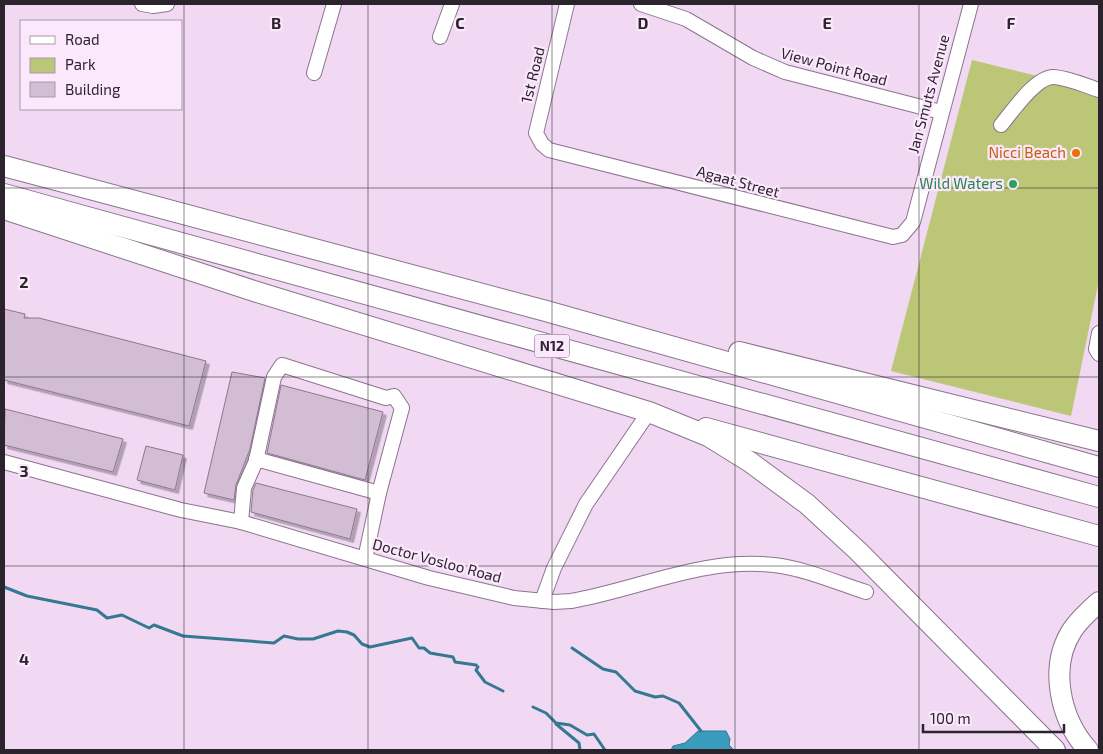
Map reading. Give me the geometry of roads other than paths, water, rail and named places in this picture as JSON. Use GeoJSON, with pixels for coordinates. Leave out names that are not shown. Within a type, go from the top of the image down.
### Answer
{"type":"FeatureCollection","features":[{"type":"Feature","properties":{"kind":"highway","name":"N12"},"geometry":{"type":"LineString","coordinates":[[4,166],[546,311],[1099,467]]}},
{"type":"Feature","properties":{"kind":"highway","name":"N12"},"geometry":{"type":"LineString","coordinates":[[4,194],[1099,497]]}},
{"type":"Feature","properties":{"kind":"highway"},"geometry":{"type":"LineString","coordinates":[[4,208],[257,292],[649,412],[1099,536]]}},
{"type":"Feature","properties":{"kind":"highway"},"geometry":{"type":"LineString","coordinates":[[546,311],[694,342],[832,374],[1099,441]]}},
{"type":"Feature","properties":{"kind":"highway"},"geometry":{"type":"LineString","coordinates":[[649,412],[708,436],[750,462],[806,504],[858,551],[1055,750]]}},
{"type":"Feature","properties":{"kind":"highway"},"geometry":{"type":"LineString","coordinates":[[1088,750],[1078,740],[1060,696],[1059,669],[1064,649],[1072,630],[1099,602]]}},
{"type":"Feature","properties":{"kind":"street"},"geometry":{"type":"LineString","coordinates":[[142,4],[153,6],[167,4]]}},
{"type":"Feature","properties":{"kind":"street"},"geometry":{"type":"LineString","coordinates":[[314,73],[334,4]]}},
{"type":"Feature","properties":{"kind":"street"},"geometry":{"type":"LineString","coordinates":[[440,37],[452,4]]}},
{"type":"Feature","properties":{"kind":"street","name":"1st Road"},"geometry":{"type":"LineString","coordinates":[[549,150],[542,144],[536,133],[567,4]]}},
{"type":"Feature","properties":{"kind":"street","name":"View Point Road"},"geometry":{"type":"LineString","coordinates":[[641,4],[686,19],[753,58],[785,72],[940,112]]}},
{"type":"Feature","properties":{"kind":"street","name":"Jan Smuts Avenue"},"geometry":{"type":"LineString","coordinates":[[913,222],[940,112],[970,4]]}},
{"type":"Feature","properties":{"kind":"street"},"geometry":{"type":"LineString","coordinates":[[1001,125],[1033,88],[1047,78],[1054,77],[1099,90]]}},
{"type":"Feature","properties":{"kind":"street","name":"Agaat Street"},"geometry":{"type":"LineString","coordinates":[[549,150],[882,236],[893,237],[902,235],[913,222]]}},
{"type":"Feature","properties":{"kind":"street"},"geometry":{"type":"LineString","coordinates":[[1099,333],[1096,349],[1099,354]]}},
{"type":"Feature","properties":{"kind":"street"},"geometry":{"type":"LineString","coordinates":[[241,522],[244,488],[256,459],[274,377],[282,365],[386,398],[394,396],[402,408],[379,492],[365,559]]}},
{"type":"Feature","properties":{"kind":"street"},"geometry":{"type":"LineString","coordinates":[[542,601],[554,568],[586,504],[649,412]]}},
{"type":"Feature","properties":{"kind":"street"},"geometry":{"type":"LineString","coordinates":[[256,459],[379,492]]}},
{"type":"Feature","properties":{"kind":"street","name":"Doctor Vosloo Road"},"geometry":{"type":"LineString","coordinates":[[4,462],[186,504],[365,559],[514,598],[542,601],[578,599],[700,568],[751,564],[789,567],[866,592]]}},
{"type":"Feature","properties":{"kind":"water"},"geometry":{"type":"Polygon","coordinates":[[[698,731],[726,731],[730,739],[729,745],[734,750],[671,750],[673,746],[685,743],[698,731]]]}},
{"type":"Feature","properties":{"kind":"waterway"},"geometry":{"type":"LineString","coordinates":[[4,587],[27,596],[97,610],[107,618],[122,615],[149,628],[154,625],[183,636],[274,643],[284,636],[298,639],[313,639],[338,631],[354,635],[362,644],[370,647],[412,638],[419,648],[424,648],[430,653],[453,657],[455,662],[476,665],[478,667],[476,670],[485,682],[503,691]]}},
{"type":"Feature","properties":{"kind":"waterway"},"geometry":{"type":"LineString","coordinates":[[572,648],[603,669],[616,672],[635,691],[655,697],[663,696],[679,703],[701,731]]}},
{"type":"Feature","properties":{"kind":"waterway"},"geometry":{"type":"LineString","coordinates":[[533,707],[546,713],[556,723],[570,725],[587,735],[594,734],[605,750]]}},
{"type":"Feature","properties":{"kind":"waterway"},"geometry":{"type":"LineString","coordinates":[[556,724],[579,743],[580,750]]}},
{"type":"Feature","properties":{"kind":"place","name":"Nicci Beach"},"geometry":{"type":"Point","coordinates":[1076,153]}},
{"type":"Feature","properties":{"kind":"place","name":"Wild Waters"},"geometry":{"type":"Point","coordinates":[1013,184]}}]}
